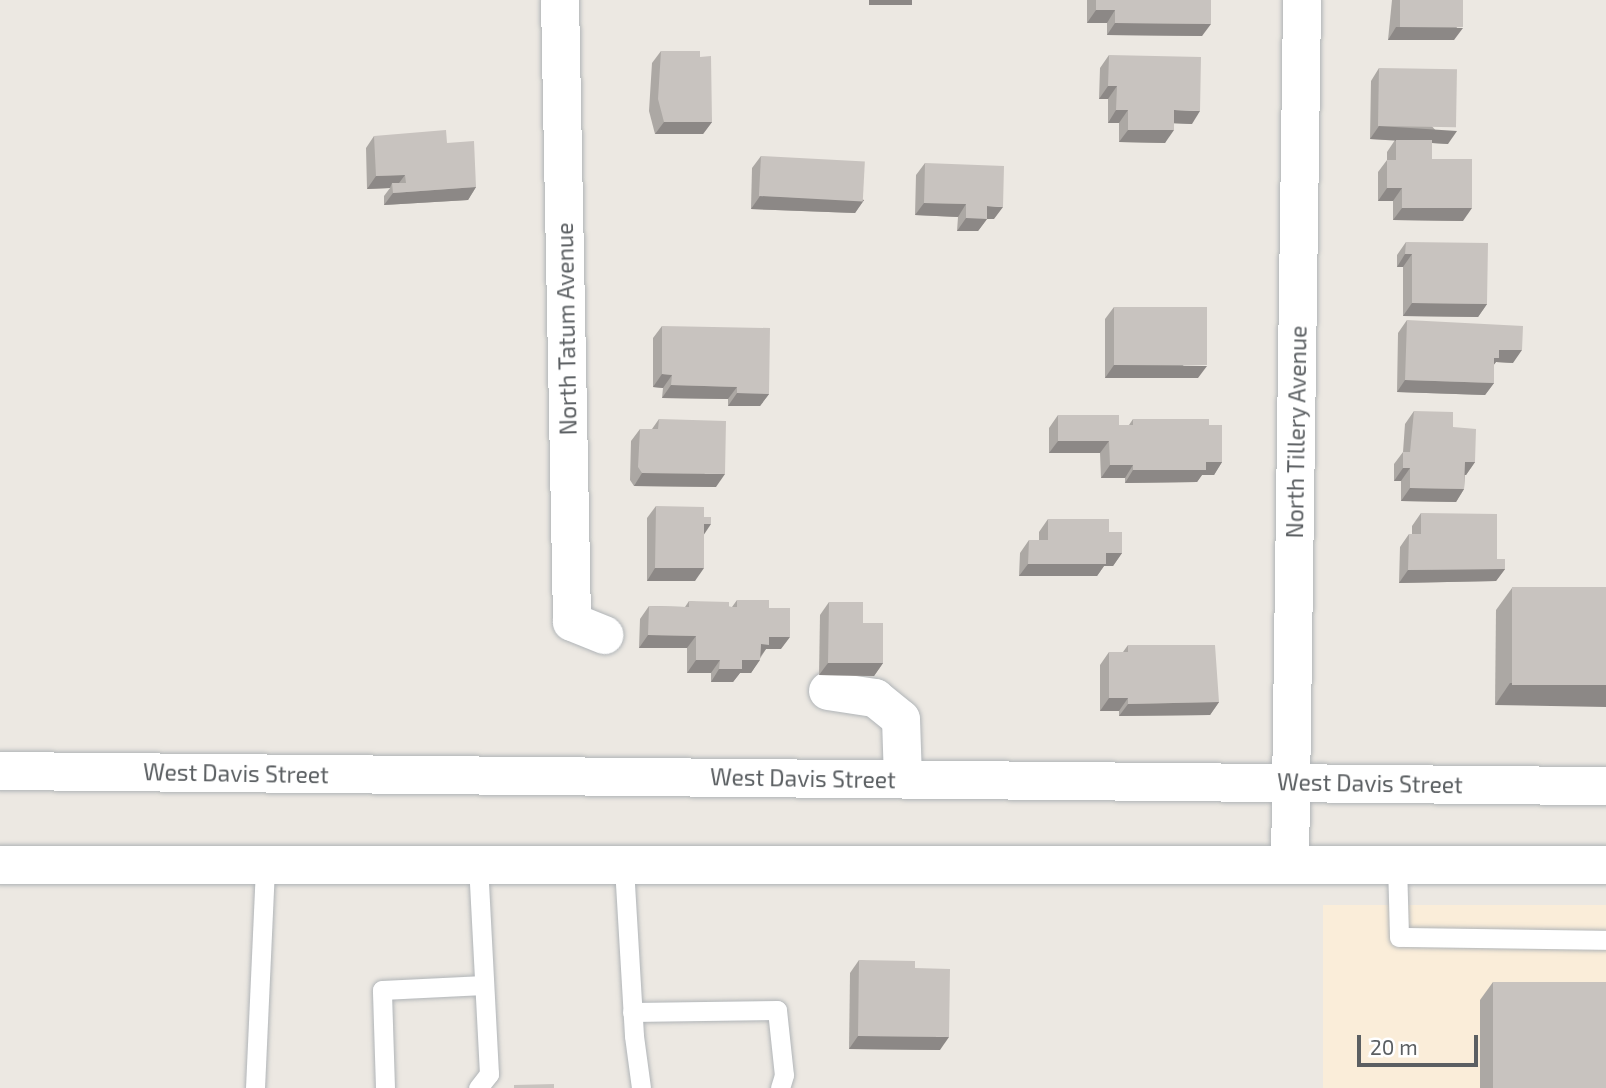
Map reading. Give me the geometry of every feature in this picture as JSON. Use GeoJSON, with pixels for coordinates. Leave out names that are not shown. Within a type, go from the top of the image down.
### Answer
{"type":"FeatureCollection","features":[{"type":"Feature","properties":{"kind":"main road","name":"North Tatum Avenue"},"geometry":{"type":"LineString","coordinates":[[559,0],[572,622],[605,635]]}},
{"type":"Feature","properties":{"kind":"main road","name":"North Tillery Avenue"},"geometry":{"type":"LineString","coordinates":[[1290,864],[1303,0]]}},
{"type":"Feature","properties":{"kind":"main road"},"geometry":{"type":"LineString","coordinates":[[828,691],[876,698],[901,719],[903,779]]}},
{"type":"Feature","properties":{"kind":"main road","name":"West Davis Street"},"geometry":{"type":"LineString","coordinates":[[0,771],[1606,786]]}},
{"type":"Feature","properties":{"kind":"main road"},"geometry":{"type":"LineString","coordinates":[[0,865],[1606,865]]}},
{"type":"Feature","properties":{"kind":"lane"},"geometry":{"type":"LineString","coordinates":[[1397,864],[1399,937],[1606,940]]}},
{"type":"Feature","properties":{"kind":"lane"},"geometry":{"type":"LineString","coordinates":[[255,1088],[265,867]]}},
{"type":"Feature","properties":{"kind":"lane"},"geometry":{"type":"LineString","coordinates":[[478,867],[489,1074],[478,1088]]}},
{"type":"Feature","properties":{"kind":"lane"},"geometry":{"type":"LineString","coordinates":[[624,867],[632,1012],[641,1088]]}},
{"type":"Feature","properties":{"kind":"lane"},"geometry":{"type":"LineString","coordinates":[[385,1088],[382,990],[484,985]]}},
{"type":"Feature","properties":{"kind":"lane"},"geometry":{"type":"LineString","coordinates":[[632,1012],[777,1010],[784,1075],[780,1088]]}},
{"type":"Feature","properties":{"kind":"shaded area"},"geometry":{"type":"Polygon","coordinates":[[[1323,905],[1606,905],[1606,1088],[1323,1088],[1323,905]]]}},
{"type":"Feature","properties":{"kind":"building"},"geometry":{"type":"Polygon","coordinates":[[[1096,0],[1211,0],[1211,24],[1115,23],[1115,10],[1096,10],[1096,0]]]}},
{"type":"Feature","properties":{"kind":"building"},"geometry":{"type":"Polygon","coordinates":[[[1400,0],[1463,0],[1463,27],[1400,27],[1400,0]]]}},
{"type":"Feature","properties":{"kind":"building"},"geometry":{"type":"Polygon","coordinates":[[[661,51],[700,51],[700,57],[711,56],[712,122],[664,122],[658,99],[661,51]]]}},
{"type":"Feature","properties":{"kind":"building"},"geometry":{"type":"Polygon","coordinates":[[[1109,55],[1201,57],[1200,111],[1174,110],[1174,130],[1128,130],[1128,110],[1116,110],[1117,86],[1108,86],[1109,55]]]}},
{"type":"Feature","properties":{"kind":"building"},"geometry":{"type":"Polygon","coordinates":[[[1379,68],[1457,69],[1456,127],[1378,126],[1379,68]]]}},
{"type":"Feature","properties":{"kind":"building"},"geometry":{"type":"Polygon","coordinates":[[[446,130],[447,143],[474,141],[476,187],[393,193],[392,183],[406,183],[405,175],[376,176],[374,136],[446,130]]]}},
{"type":"Feature","properties":{"kind":"building"},"geometry":{"type":"Polygon","coordinates":[[[1396,140],[1432,140],[1432,159],[1472,159],[1472,208],[1402,208],[1402,188],[1387,188],[1387,160],[1396,160],[1396,140]]]}},
{"type":"Feature","properties":{"kind":"building"},"geometry":{"type":"Polygon","coordinates":[[[761,156],[865,161],[863,201],[759,196],[761,156]]]}},
{"type":"Feature","properties":{"kind":"building"},"geometry":{"type":"Polygon","coordinates":[[[925,163],[1004,166],[1003,207],[987,206],[987,219],[966,218],[966,204],[924,203],[925,163]]]}},
{"type":"Feature","properties":{"kind":"building"},"geometry":{"type":"Polygon","coordinates":[[[1406,242],[1488,243],[1487,304],[1412,303],[1412,254],[1405,254],[1406,242]]]}},
{"type":"Feature","properties":{"kind":"building"},"geometry":{"type":"Polygon","coordinates":[[[1114,307],[1207,307],[1207,365],[1114,365],[1114,307]]]}},
{"type":"Feature","properties":{"kind":"building"},"geometry":{"type":"Polygon","coordinates":[[[1407,320],[1523,326],[1522,350],[1499,350],[1499,358],[1494,358],[1494,383],[1405,380],[1407,320]]]}},
{"type":"Feature","properties":{"kind":"building"},"geometry":{"type":"Polygon","coordinates":[[[662,326],[770,328],[769,394],[737,393],[737,387],[671,385],[672,375],[662,374],[662,326]]]}},
{"type":"Feature","properties":{"kind":"building"},"geometry":{"type":"Polygon","coordinates":[[[1414,411],[1453,412],[1453,427],[1476,429],[1475,462],[1465,462],[1464,489],[1410,488],[1410,468],[1403,468],[1403,452],[1410,452],[1414,411]]]}},
{"type":"Feature","properties":{"kind":"building"},"geometry":{"type":"Polygon","coordinates":[[[1058,415],[1119,415],[1119,425],[1133,425],[1133,419],[1209,419],[1209,425],[1222,425],[1222,462],[1206,462],[1206,470],[1133,470],[1133,465],[1110,465],[1109,441],[1058,441],[1058,415]]]}},
{"type":"Feature","properties":{"kind":"building"},"geometry":{"type":"Polygon","coordinates":[[[659,419],[726,421],[725,474],[642,473],[638,467],[640,429],[658,429],[659,419]]]}},
{"type":"Feature","properties":{"kind":"building"},"geometry":{"type":"Polygon","coordinates":[[[656,506],[704,507],[704,517],[711,517],[711,524],[704,524],[704,568],[655,568],[656,506]]]}},
{"type":"Feature","properties":{"kind":"building"},"geometry":{"type":"Polygon","coordinates":[[[1421,513],[1497,514],[1497,559],[1505,559],[1505,569],[1408,570],[1409,534],[1421,534],[1421,513]]]}},
{"type":"Feature","properties":{"kind":"building"},"geometry":{"type":"Polygon","coordinates":[[[1048,519],[1109,519],[1109,532],[1122,532],[1122,553],[1106,553],[1106,564],[1028,564],[1029,540],[1048,540],[1048,519]]]}},
{"type":"Feature","properties":{"kind":"building"},"geometry":{"type":"Polygon","coordinates":[[[1512,587],[1606,587],[1606,685],[1512,685],[1512,587]]]}},
{"type":"Feature","properties":{"kind":"building"},"geometry":{"type":"Polygon","coordinates":[[[737,600],[769,600],[769,608],[790,608],[790,637],[769,637],[769,645],[761,644],[760,660],[742,660],[742,669],[719,669],[720,660],[696,660],[696,636],[648,635],[649,606],[689,607],[689,601],[729,602],[729,607],[737,607],[737,600]]]}},
{"type":"Feature","properties":{"kind":"building"},"geometry":{"type":"Polygon","coordinates":[[[829,602],[863,602],[863,623],[883,623],[883,663],[828,663],[829,602]]]}},
{"type":"Feature","properties":{"kind":"building"},"geometry":{"type":"Polygon","coordinates":[[[1128,645],[1215,645],[1219,702],[1128,704],[1128,698],[1109,698],[1109,652],[1128,652],[1128,645]]]}},
{"type":"Feature","properties":{"kind":"building"},"geometry":{"type":"Polygon","coordinates":[[[859,960],[915,961],[915,968],[950,969],[949,1037],[858,1036],[859,960]]]}},
{"type":"Feature","properties":{"kind":"building"},"geometry":{"type":"Polygon","coordinates":[[[1493,982],[1606,982],[1606,1088],[1493,1088],[1493,982]]]}},
{"type":"Feature","properties":{"kind":"building"},"geometry":{"type":"Polygon","coordinates":[[[554,1084],[554,1088],[514,1088],[514,1085],[554,1084]]]}}]}
